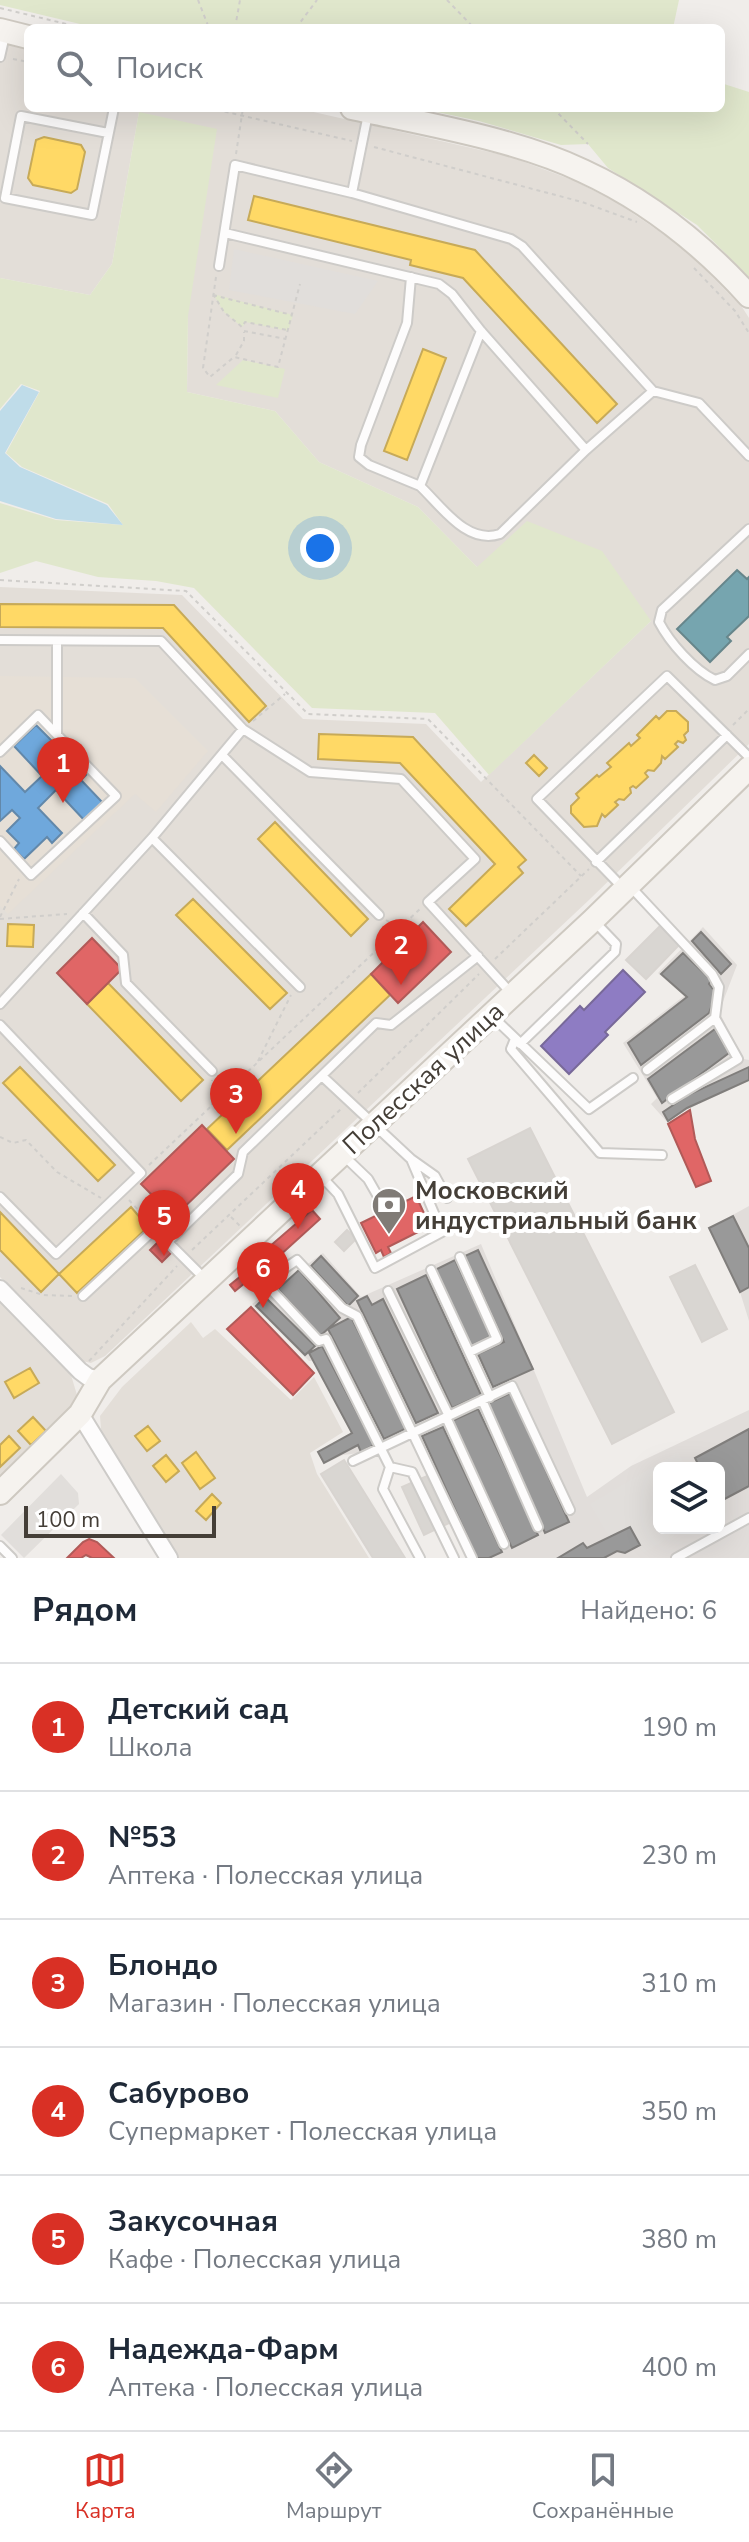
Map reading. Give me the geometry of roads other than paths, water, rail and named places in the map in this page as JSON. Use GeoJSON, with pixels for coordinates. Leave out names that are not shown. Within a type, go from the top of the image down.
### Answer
{"type":"FeatureCollection","features":[{"type":"Feature","properties":{"kind":"street"},"geometry":{"type":"LineString","coordinates":[[369,112],[514,146],[581,169],[621,191],[692,239],[749,296]]}},
{"type":"Feature","properties":{"kind":"street","name":"Полесская улица"},"geometry":{"type":"LineString","coordinates":[[0,1493],[80,1414],[90,1376],[208,1281],[593,920],[749,768]]}},
{"type":"Feature","properties":{"kind":"street"},"geometry":{"type":"LineString","coordinates":[[7,1288],[90,1376]]}},
{"type":"Feature","properties":{"kind":"street"},"geometry":{"type":"LineString","coordinates":[[80,1414],[169,1558]]}},
{"type":"Feature","properties":{"kind":"lane"},"geometry":{"type":"LineString","coordinates":[[1,56],[11,33]]}},
{"type":"Feature","properties":{"kind":"lane"},"geometry":{"type":"LineString","coordinates":[[108,133],[21,116],[5,198],[92,215],[113,112]]}},
{"type":"Feature","properties":{"kind":"lane"},"geometry":{"type":"LineString","coordinates":[[352,193],[363,144],[360,112]]}},
{"type":"Feature","properties":{"kind":"lane"},"geometry":{"type":"LineString","coordinates":[[219,266],[235,165],[352,193],[511,239],[522,246],[653,391],[699,403],[749,456]]}},
{"type":"Feature","properties":{"kind":"lane"},"geometry":{"type":"LineString","coordinates":[[225,233],[439,284],[452,294],[586,450]]}},
{"type":"Feature","properties":{"kind":"lane"},"geometry":{"type":"LineString","coordinates":[[411,277],[407,323],[359,457],[369,465],[420,486],[470,534],[491,537],[500,534],[586,450],[653,391]]}},
{"type":"Feature","properties":{"kind":"lane"},"geometry":{"type":"LineString","coordinates":[[420,486],[481,331]]}},
{"type":"Feature","properties":{"kind":"lane"},"geometry":{"type":"LineString","coordinates":[[749,529],[662,610],[659,622],[664,633],[705,675],[715,680],[727,676],[749,654]]}},
{"type":"Feature","properties":{"kind":"lane"},"geometry":{"type":"LineString","coordinates":[[0,640],[161,641],[243,729],[310,772],[401,779],[475,859],[428,902],[513,994]]}},
{"type":"Feature","properties":{"kind":"lane"},"geometry":{"type":"LineString","coordinates":[[57,641],[57,734]]}},
{"type":"Feature","properties":{"kind":"lane"},"geometry":{"type":"LineString","coordinates":[[672,1099],[738,1059],[715,1018],[719,987],[712,974],[626,887],[596,862],[537,799],[667,676],[749,757]]}},
{"type":"Feature","properties":{"kind":"lane"},"geometry":{"type":"LineString","coordinates":[[0,752],[38,715],[116,796],[31,875],[0,841]]}},
{"type":"Feature","properties":{"kind":"lane"},"geometry":{"type":"LineString","coordinates":[[0,1004],[152,838],[243,729]]}},
{"type":"Feature","properties":{"kind":"lane"},"geometry":{"type":"LineString","coordinates":[[596,862],[726,733]]}},
{"type":"Feature","properties":{"kind":"lane"},"geometry":{"type":"LineString","coordinates":[[222,755],[379,915]]}},
{"type":"Feature","properties":{"kind":"lane"},"geometry":{"type":"LineString","coordinates":[[152,838],[298,985]]}},
{"type":"Feature","properties":{"kind":"lane"},"geometry":{"type":"LineString","coordinates":[[83,913],[123,955],[126,983],[212,1071]]}},
{"type":"Feature","properties":{"kind":"lane"},"geometry":{"type":"LineString","coordinates":[[593,920],[616,944],[615,952],[511,1049],[600,1153],[662,1155]]}},
{"type":"Feature","properties":{"kind":"lane"},"geometry":{"type":"LineString","coordinates":[[169,1241],[238,1174],[243,1152],[376,1023],[391,1025],[478,956]]}},
{"type":"Feature","properties":{"kind":"lane"},"geometry":{"type":"LineString","coordinates":[[491,1015],[589,1109],[633,1078]]}},
{"type":"Feature","properties":{"kind":"lane"},"geometry":{"type":"LineString","coordinates":[[647,1070],[715,1018]]}},
{"type":"Feature","properties":{"kind":"lane"},"geometry":{"type":"LineString","coordinates":[[0,1025],[141,1173],[56,1254],[0,1197]]}},
{"type":"Feature","properties":{"kind":"lane"},"geometry":{"type":"LineString","coordinates":[[322,1076],[411,1159],[435,1176],[447,1198]]}},
{"type":"Feature","properties":{"kind":"lane"},"geometry":{"type":"LineString","coordinates":[[342,1154],[368,1179],[380,1200]]}},
{"type":"Feature","properties":{"kind":"lane"},"geometry":{"type":"LineString","coordinates":[[320,1175],[338,1194],[375,1268],[442,1232],[411,1159]]}},
{"type":"Feature","properties":{"kind":"lane"},"geometry":{"type":"LineString","coordinates":[[83,1296],[155,1229],[208,1281]]}},
{"type":"Feature","properties":{"kind":"lane"},"geometry":{"type":"LineString","coordinates":[[237,1253],[319,1341],[326,1339],[390,1467],[383,1489],[420,1558]]}},
{"type":"Feature","properties":{"kind":"lane"},"geometry":{"type":"LineString","coordinates":[[460,1257],[497,1339],[470,1352]]}},
{"type":"Feature","properties":{"kind":"lane"},"geometry":{"type":"LineString","coordinates":[[263,1283],[297,1260],[342,1308],[357,1316],[472,1558]]}},
{"type":"Feature","properties":{"kind":"lane"},"geometry":{"type":"LineString","coordinates":[[431,1270],[470,1352],[538,1527]]}},
{"type":"Feature","properties":{"kind":"lane"},"geometry":{"type":"LineString","coordinates":[[388,1291],[504,1544]]}},
{"type":"Feature","properties":{"kind":"lane"},"geometry":{"type":"LineString","coordinates":[[353,1461],[512,1386],[570,1510]]}},
{"type":"Feature","properties":{"kind":"lane"},"geometry":{"type":"LineString","coordinates":[[390,1467],[412,1472],[454,1558]]}},
{"type":"Feature","properties":{"kind":"lane"},"geometry":{"type":"LineString","coordinates":[[679,1557],[749,1518]]}},
{"type":"Feature","properties":{"kind":"lane"},"geometry":{"type":"LineString","coordinates":[[0,1546],[12,1558]]}},
{"type":"Feature","properties":{"kind":"water"},"geometry":{"type":"Polygon","coordinates":[[[22,385],[39,392],[5,453],[20,467],[107,505],[123,525],[56,519],[0,501],[0,411],[22,385]]]}},
{"type":"Feature","properties":{"kind":"place","name":"Детский сад"},"geometry":{"type":"Point","coordinates":[63,803]}},
{"type":"Feature","properties":{"kind":"place","name":"№53"},"geometry":{"type":"Point","coordinates":[401,985]}},
{"type":"Feature","properties":{"kind":"place","name":"Блондо"},"geometry":{"type":"Point","coordinates":[236,1134]}},
{"type":"Feature","properties":{"kind":"place","name":"Сабурово"},"geometry":{"type":"Point","coordinates":[298,1229]}},
{"type":"Feature","properties":{"kind":"place","name":"Московский индустриальный банк"},"geometry":{"type":"Point","coordinates":[389,1236]}},
{"type":"Feature","properties":{"kind":"place","name":"Закусочная"},"geometry":{"type":"Point","coordinates":[164,1256]}},
{"type":"Feature","properties":{"kind":"place","name":"Надежда-Фарм"},"geometry":{"type":"Point","coordinates":[263,1308]}}]}
